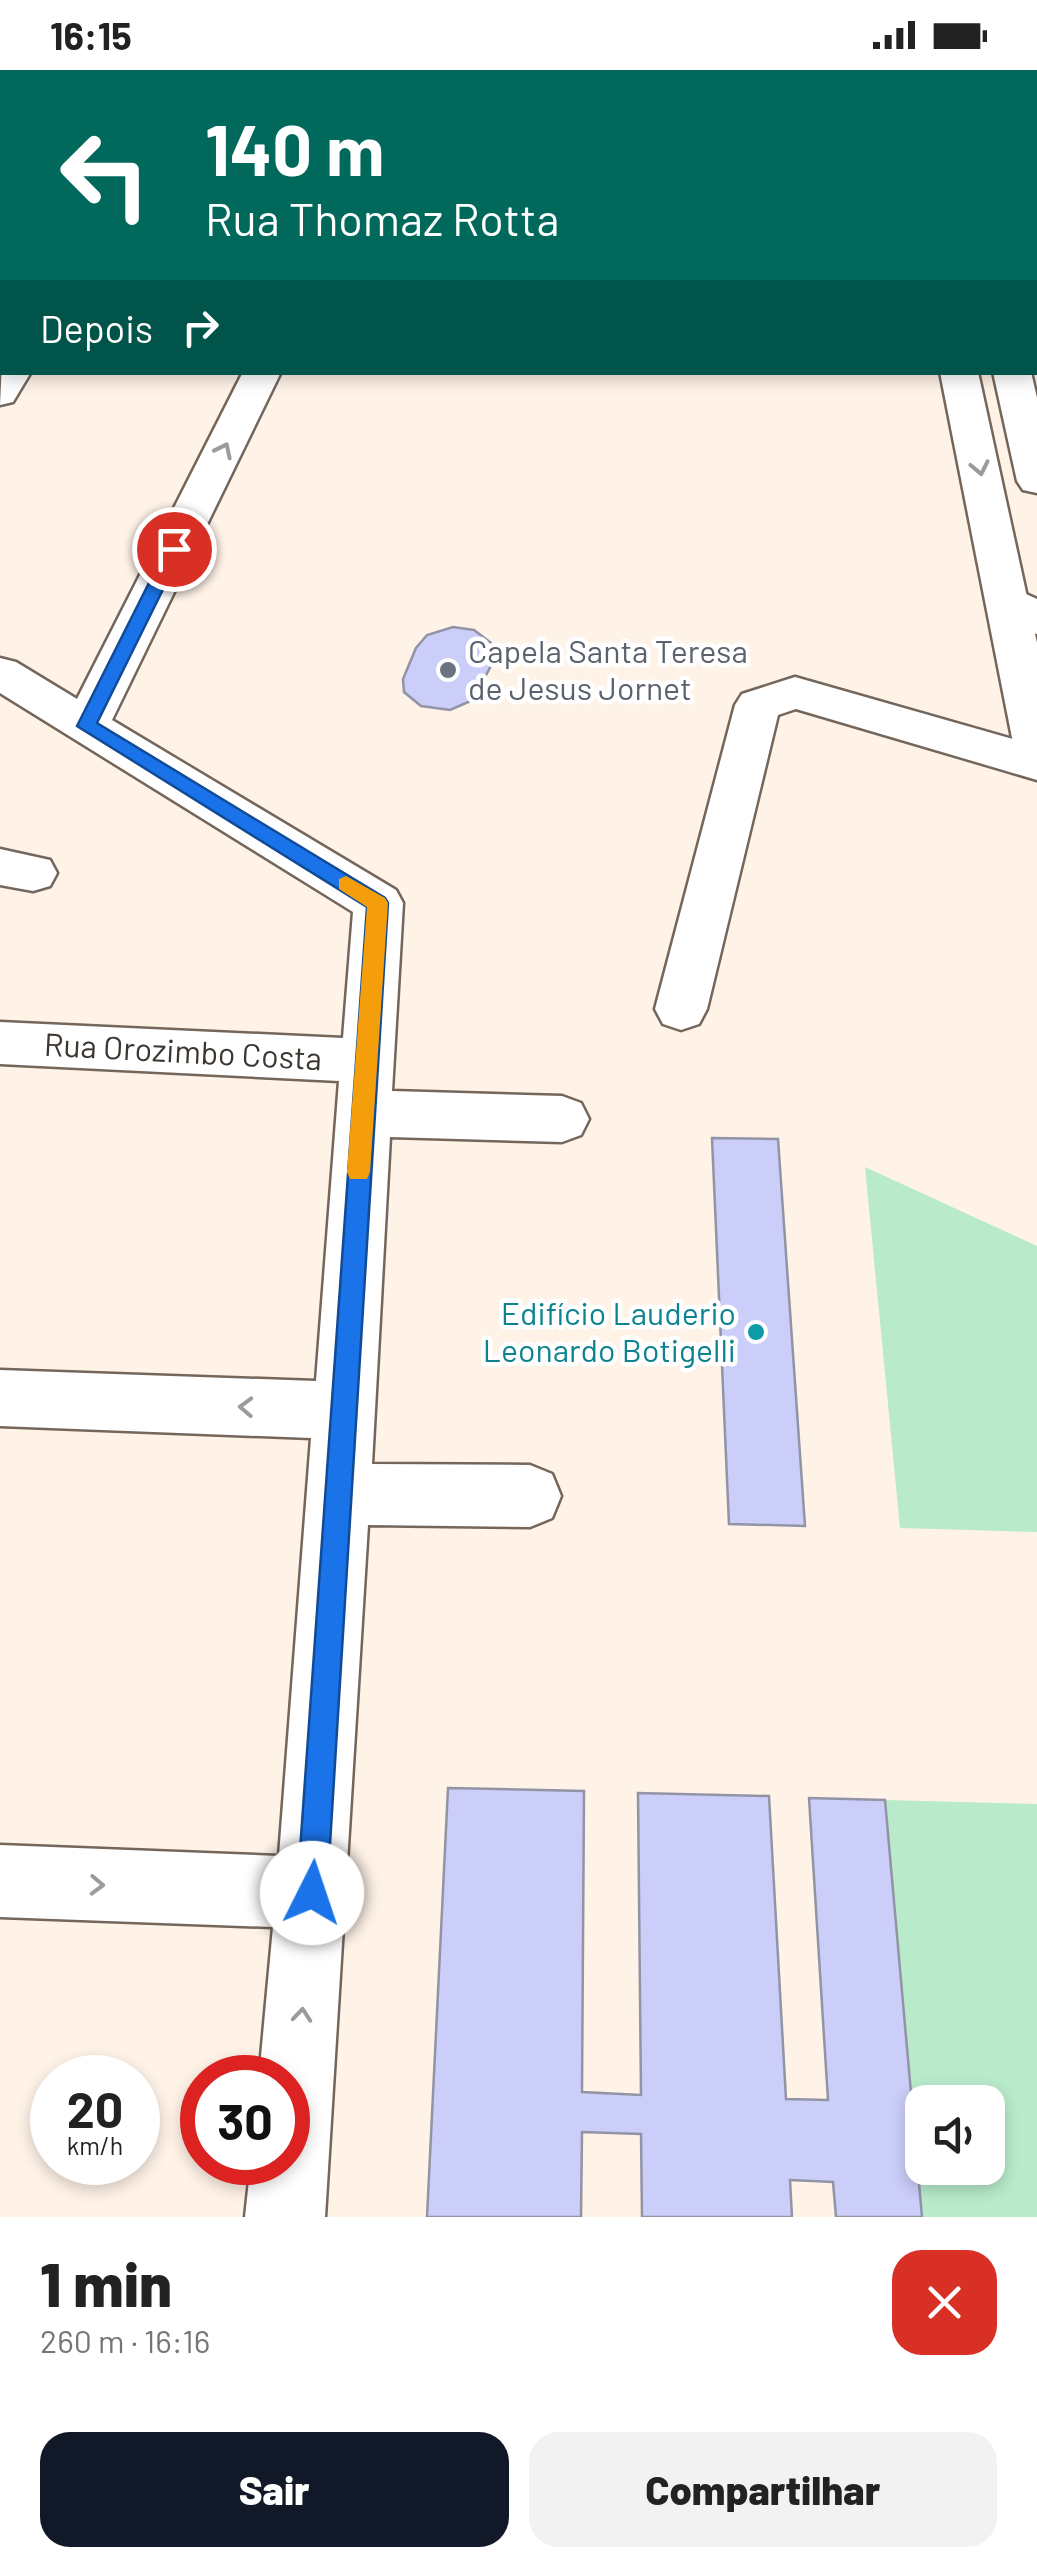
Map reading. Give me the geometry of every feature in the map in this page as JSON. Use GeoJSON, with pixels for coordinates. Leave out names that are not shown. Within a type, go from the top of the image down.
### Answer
{"type":"FeatureCollection","features":[{"type":"Feature","properties":{"kind":"street"},"geometry":{"type":"LineString","coordinates":[[86,726],[261,375]]}},
{"type":"Feature","properties":{"kind":"street"},"geometry":{"type":"LineString","coordinates":[[960,375],[1022,610],[1037,748]]}},
{"type":"Feature","properties":{"kind":"street"},"geometry":{"type":"LineString","coordinates":[[1023,396],[1037,481]]}},
{"type":"Feature","properties":{"kind":"street"},"geometry":{"type":"LineString","coordinates":[[0,673],[378,903],[312,1893],[285,2217]]}},
{"type":"Feature","properties":{"kind":"street"},"geometry":{"type":"LineString","coordinates":[[681,1009],[758,705],[794,692],[1037,762]]}},
{"type":"Feature","properties":{"kind":"street","name":"Rua Orozimbo Costa"},"geometry":{"type":"LineString","coordinates":[[0,1043],[364,1087],[399,1117],[562,1119]]}},
{"type":"Feature","properties":{"kind":"street"},"geometry":{"type":"LineString","coordinates":[[0,1398],[344,1411]]}},
{"type":"Feature","properties":{"kind":"street"},"geometry":{"type":"LineString","coordinates":[[340,1494],[530,1496]]}},
{"type":"Feature","properties":{"kind":"street"},"geometry":{"type":"LineString","coordinates":[[0,1882],[312,1893]]}},
{"type":"Feature","properties":{"kind":"green space"},"geometry":{"type":"Polygon","coordinates":[[[865,1167],[1037,1246],[1037,1532],[900,1528],[865,1167]]]}},
{"type":"Feature","properties":{"kind":"green space"},"geometry":{"type":"Polygon","coordinates":[[[885,1800],[1037,1804],[1037,2217],[922,2217],[919,2185],[1005,2185],[1005,2085],[910,2085],[885,1800]]]}},
{"type":"Feature","properties":{"kind":"building","name":"Capela Santa Teresa de Jesus Jornet"},"geometry":{"type":"Polygon","coordinates":[[[453,627],[474,630],[491,643],[494,660],[473,700],[450,710],[421,706],[404,692],[403,679],[416,648],[427,635],[453,627]]]}},
{"type":"Feature","properties":{"kind":"building","name":"Edifício Lauderio Leonardo Botigelli"},"geometry":{"type":"Polygon","coordinates":[[[712,1138],[778,1139],[805,1526],[729,1524],[712,1138]]]}},
{"type":"Feature","properties":{"kind":"building"},"geometry":{"type":"Polygon","coordinates":[[[448,1788],[584,1791],[582,2092],[641,2095],[638,1793],[769,1796],[786,2099],[828,2100],[809,1798],[885,1800],[910,2085],[905,2085],[905,2185],[919,2185],[922,2217],[836,2217],[833,2182],[790,2180],[792,2217],[642,2217],[641,2134],[582,2132],[581,2217],[427,2217],[448,1788]]]}},
{"type":"Feature","properties":{"kind":"slow traffic"},"geometry":{"type":"LineString","coordinates":[[346,884],[378,903],[358,1172]]}},
{"type":"Feature","properties":{"kind":"place","name":"Capela Santa Teresa de Jesus Jornet"},"geometry":{"type":"Point","coordinates":[448,670]}},
{"type":"Feature","properties":{"kind":"place","name":"Edifício Lauderio Leonardo Botigelli"},"geometry":{"type":"Point","coordinates":[756,1332]}},
{"type":"Feature","properties":{"kind":"route"},"geometry":{"type":"LineString","coordinates":[[174,549],[86,726],[378,903],[312,1893]]}}]}
